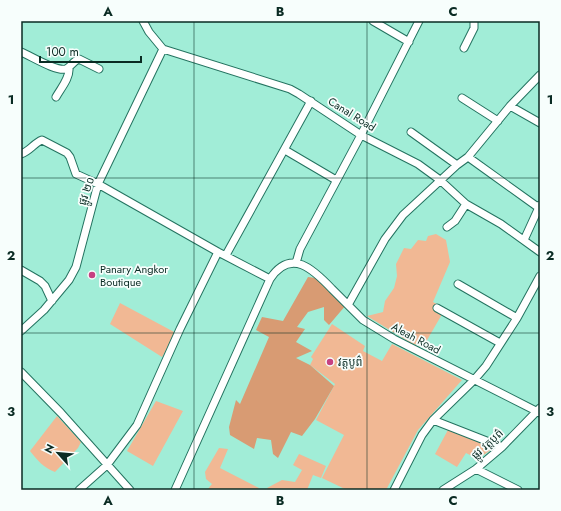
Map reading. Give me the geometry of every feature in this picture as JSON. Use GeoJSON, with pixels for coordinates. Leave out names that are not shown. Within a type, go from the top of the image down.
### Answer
{"type":"FeatureCollection","features":[{"type":"Feature","properties":{"kind":"street"},"geometry":{"type":"LineString","coordinates":[[143,21],[149,32],[163,49]]}},
{"type":"Feature","properties":{"kind":"street"},"geometry":{"type":"LineString","coordinates":[[373,21],[409,42]]}},
{"type":"Feature","properties":{"kind":"street"},"geometry":{"type":"LineString","coordinates":[[175,490],[270,279],[274,272],[280,267],[296,263],[300,249],[419,21]]}},
{"type":"Feature","properties":{"kind":"street"},"geometry":{"type":"LineString","coordinates":[[464,48],[474,28],[474,21]]}},
{"type":"Feature","properties":{"kind":"street","name":"Canal Road"},"geometry":{"type":"LineString","coordinates":[[163,49],[290,89],[361,134],[418,164],[440,180],[466,204],[501,224],[540,252]]}},
{"type":"Feature","properties":{"kind":"street","name":"ផ្លូវ ២០"},"geometry":{"type":"LineString","coordinates":[[21,331],[52,301],[69,280],[76,267],[98,184],[163,49]]}},
{"type":"Feature","properties":{"kind":"street"},"geometry":{"type":"LineString","coordinates":[[21,52],[60,70],[69,68]]}},
{"type":"Feature","properties":{"kind":"street"},"geometry":{"type":"LineString","coordinates":[[56,97],[66,81],[69,68],[76,60],[78,59],[99,69]]}},
{"type":"Feature","properties":{"kind":"street"},"geometry":{"type":"LineString","coordinates":[[348,305],[385,238],[403,215],[440,180],[468,157],[510,106],[540,75]]}},
{"type":"Feature","properties":{"kind":"street"},"geometry":{"type":"LineString","coordinates":[[462,98],[498,121]]}},
{"type":"Feature","properties":{"kind":"street"},"geometry":{"type":"LineString","coordinates":[[226,255],[311,101]]}},
{"type":"Feature","properties":{"kind":"street"},"geometry":{"type":"LineString","coordinates":[[510,106],[540,123]]}},
{"type":"Feature","properties":{"kind":"street"},"geometry":{"type":"LineString","coordinates":[[411,132],[457,165]]}},
{"type":"Feature","properties":{"kind":"street"},"geometry":{"type":"LineString","coordinates":[[21,154],[27,152],[38,141],[42,140],[67,153],[76,174],[98,184],[218,252],[270,279]]}},
{"type":"Feature","properties":{"kind":"street"},"geometry":{"type":"LineString","coordinates":[[285,150],[336,180]]}},
{"type":"Feature","properties":{"kind":"street"},"geometry":{"type":"LineString","coordinates":[[468,157],[539,206],[524,240]]}},
{"type":"Feature","properties":{"kind":"street"},"geometry":{"type":"LineString","coordinates":[[447,226],[457,218],[466,204]]}},
{"type":"Feature","properties":{"kind":"street"},"geometry":{"type":"LineString","coordinates":[[79,490],[107,464],[137,425],[180,329],[218,252]]}},
{"type":"Feature","properties":{"kind":"street","name":"Aleah Road"},"geometry":{"type":"LineString","coordinates":[[296,263],[311,269],[371,326],[474,380],[539,411]]}},
{"type":"Feature","properties":{"kind":"street"},"geometry":{"type":"LineString","coordinates":[[21,270],[40,281],[45,286],[52,301]]}},
{"type":"Feature","properties":{"kind":"street"},"geometry":{"type":"LineString","coordinates":[[394,490],[422,435],[433,420],[474,380],[486,366],[517,318],[540,276]]}},
{"type":"Feature","properties":{"kind":"street"},"geometry":{"type":"LineString","coordinates":[[458,284],[517,318]]}},
{"type":"Feature","properties":{"kind":"street"},"geometry":{"type":"LineString","coordinates":[[437,308],[500,343]]}},
{"type":"Feature","properties":{"kind":"street"},"geometry":{"type":"LineString","coordinates":[[21,372],[61,412],[130,490]]}},
{"type":"Feature","properties":{"kind":"street","name":"ផ្លូវ វត្តបូព៌"},"geometry":{"type":"LineString","coordinates":[[443,490],[476,469],[539,411]]}},
{"type":"Feature","properties":{"kind":"street"},"geometry":{"type":"LineString","coordinates":[[433,420],[502,446]]}},
{"type":"Feature","properties":{"kind":"street"},"geometry":{"type":"LineString","coordinates":[[476,469],[518,490]]}},
{"type":"Feature","properties":{"kind":"shaded area"},"geometry":{"type":"Polygon","coordinates":[[[436,234],[446,240],[450,262],[433,302],[447,309],[441,316],[423,347],[411,343],[367,316],[383,312],[385,301],[394,288],[397,276],[396,264],[404,248],[411,249],[418,240],[426,241],[428,236],[436,234]]]}},
{"type":"Feature","properties":{"kind":"shaded area"},"geometry":{"type":"Polygon","coordinates":[[[308,277],[316,278],[346,305],[329,325],[324,320],[324,307],[308,312],[297,327],[305,329],[296,342],[312,351],[296,358],[310,365],[334,386],[315,419],[302,436],[291,432],[278,458],[273,454],[271,440],[257,438],[254,449],[230,435],[229,427],[236,400],[240,404],[269,337],[256,330],[262,317],[283,321],[308,277]]]}},
{"type":"Feature","properties":{"kind":"shaded area"},"geometry":{"type":"Polygon","coordinates":[[[120,303],[176,333],[162,357],[110,324],[120,303]]]}},
{"type":"Feature","properties":{"kind":"shaded area"},"geometry":{"type":"Polygon","coordinates":[[[332,324],[365,346],[363,351],[382,361],[392,344],[462,380],[418,430],[386,490],[347,490],[322,478],[344,435],[316,420],[335,384],[310,365],[313,359],[311,357],[332,324]]]}},
{"type":"Feature","properties":{"kind":"shaded area"},"geometry":{"type":"Polygon","coordinates":[[[156,401],[183,411],[153,466],[127,451],[156,401]]]}},
{"type":"Feature","properties":{"kind":"shaded area"},"geometry":{"type":"Polygon","coordinates":[[[57,416],[81,442],[78,448],[55,472],[47,468],[35,458],[30,451],[57,416]]]}},
{"type":"Feature","properties":{"kind":"shaded area"},"geometry":{"type":"Polygon","coordinates":[[[449,428],[491,444],[492,449],[478,459],[466,453],[457,467],[435,454],[449,428]]]}},
{"type":"Feature","properties":{"kind":"shaded area"},"geometry":{"type":"Polygon","coordinates":[[[219,448],[228,449],[220,468],[259,488],[257,490],[207,490],[212,484],[206,479],[205,472],[219,448]]]}},
{"type":"Feature","properties":{"kind":"shaded area"},"geometry":{"type":"Polygon","coordinates":[[[299,454],[326,466],[321,478],[313,475],[307,490],[269,490],[267,488],[282,480],[295,482],[302,470],[293,465],[299,454]]]}},
{"type":"Feature","properties":{"kind":"place","name":"Panary Angkor Boutique"},"geometry":{"type":"Point","coordinates":[92,275]}},
{"type":"Feature","properties":{"kind":"place","name":"វត្តបូព៌"},"geometry":{"type":"Point","coordinates":[330,362]}}]}
